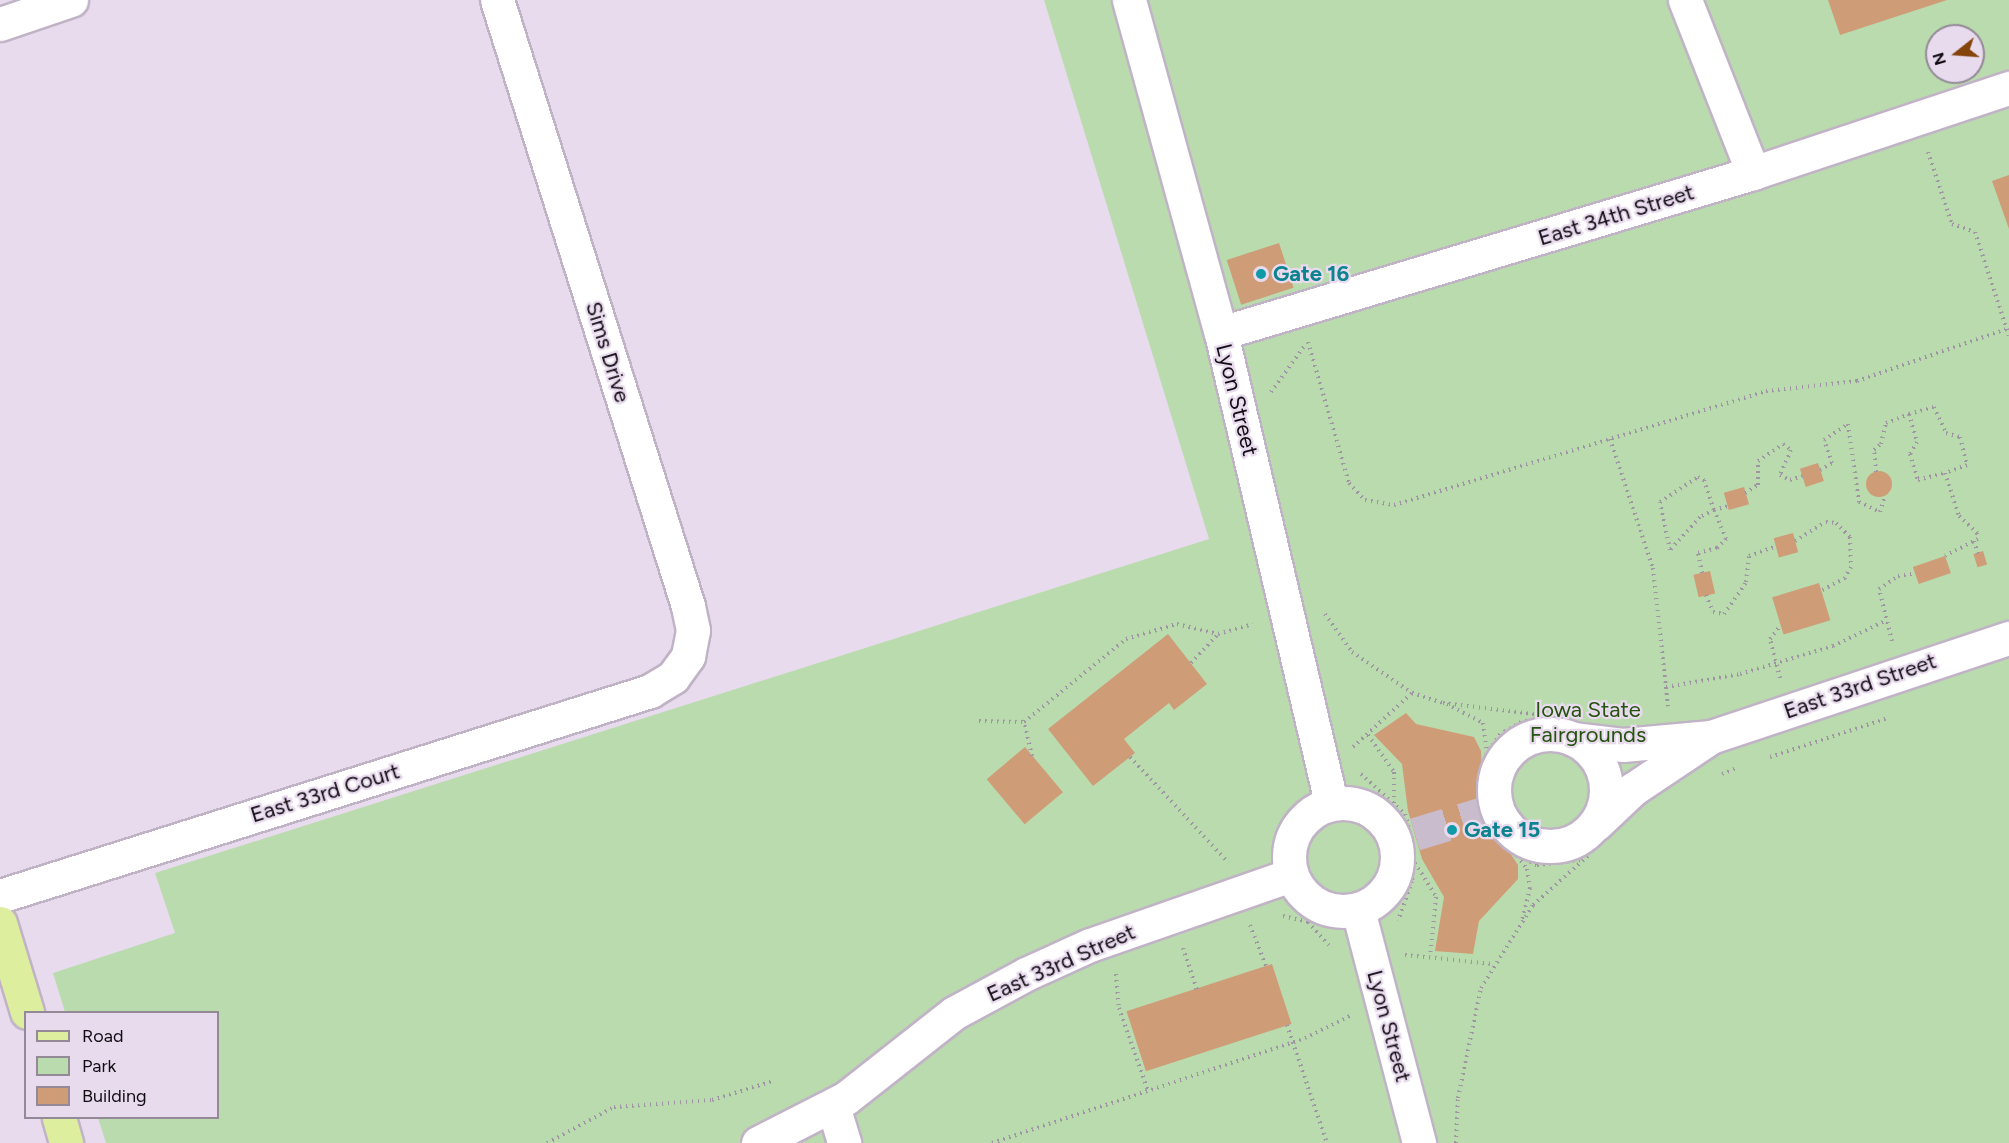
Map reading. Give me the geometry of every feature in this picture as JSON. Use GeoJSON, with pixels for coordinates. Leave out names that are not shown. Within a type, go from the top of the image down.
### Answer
{"type":"FeatureCollection","features":[{"type":"Feature","properties":{"kind":"main road"},"geometry":{"type":"LineString","coordinates":[[0,923],[27,1011]]}},
{"type":"Feature","properties":{"kind":"main road"},"geometry":{"type":"LineString","coordinates":[[59,1119],[66,1143]]}},
{"type":"Feature","properties":{"kind":"street"},"geometry":{"type":"LineString","coordinates":[[0,24],[71,0]]}},
{"type":"Feature","properties":{"kind":"street","name":"Sims Drive"},"geometry":{"type":"LineString","coordinates":[[497,0],[693,630],[688,656],[673,677],[650,691]]}},
{"type":"Feature","properties":{"kind":"street","name":"Lyon Street"},"geometry":{"type":"LineString","coordinates":[[1129,0],[1221,333],[1331,803]]}},
{"type":"Feature","properties":{"kind":"street"},"geometry":{"type":"LineString","coordinates":[[1685,0],[1753,173]]}},
{"type":"Feature","properties":{"kind":"street","name":"East 34th Street"},"geometry":{"type":"LineString","coordinates":[[1221,333],[1301,313],[1753,173],[2009,88]]}},
{"type":"Feature","properties":{"kind":"street","name":"East 33rd Street"},"geometry":{"type":"LineString","coordinates":[[1711,736],[1633,789],[1591,842],[1554,847],[1536,845],[1519,838],[1490,810],[1495,776],[1512,748],[1541,735],[1564,728],[1623,745],[1711,736],[2009,638]]}},
{"type":"Feature","properties":{"kind":"street","name":"East 33rd Court"},"geometry":{"type":"LineString","coordinates":[[0,896],[650,691]]}},
{"type":"Feature","properties":{"kind":"street"},"geometry":{"type":"LineString","coordinates":[[1564,728],[1600,764],[1605,781],[1599,817],[1591,842]]}},
{"type":"Feature","properties":{"kind":"street"},"geometry":{"type":"LineString","coordinates":[[1331,803],[1362,806],[1388,826],[1408,846],[1391,883],[1358,910],[1325,909],[1305,896],[1291,875],[1288,857],[1300,823],[1331,803]]}},
{"type":"Feature","properties":{"kind":"street","name":"East 33rd Street"},"geometry":{"type":"LineString","coordinates":[[758,1143],[833,1106],[954,1013],[1026,974],[1245,909],[1291,875]]}},
{"type":"Feature","properties":{"kind":"street","name":"Lyon Street"},"geometry":{"type":"LineString","coordinates":[[1358,910],[1419,1143]]}},
{"type":"Feature","properties":{"kind":"street"},"geometry":{"type":"LineString","coordinates":[[833,1106],[844,1143]]}},
{"type":"Feature","properties":{"kind":"path"},"geometry":{"type":"LineString","coordinates":[[1924,141],[1952,224],[1975,232],[2009,336]]}},
{"type":"Feature","properties":{"kind":"path"},"geometry":{"type":"LineString","coordinates":[[1301,313],[1349,483],[1365,500],[1394,505],[1766,391],[1857,381],[2008,328]]}},
{"type":"Feature","properties":{"kind":"path"},"geometry":{"type":"LineString","coordinates":[[1876,472],[1874,450],[1881,444],[1886,423],[1909,414],[1934,407],[1946,433],[1960,437],[1967,465],[1918,480],[1910,454],[1917,442],[1909,414]]}},
{"type":"Feature","properties":{"kind":"path"},"geometry":{"type":"LineString","coordinates":[[1820,470],[1832,463],[1824,440],[1848,424],[1859,502],[1880,512],[1885,496]]}},
{"type":"Feature","properties":{"kind":"path"},"geometry":{"type":"LineString","coordinates":[[1610,439],[1653,568],[1669,718]]}},
{"type":"Feature","properties":{"kind":"path"},"geometry":{"type":"LineString","coordinates":[[1745,493],[1758,485],[1758,461],[1783,444],[1791,450],[1780,475],[1791,480],[1802,476]]}},
{"type":"Feature","properties":{"kind":"path"},"geometry":{"type":"LineString","coordinates":[[1945,473],[1959,516],[1977,533],[1974,541],[1978,553]]}},
{"type":"Feature","properties":{"kind":"path"},"geometry":{"type":"LineString","coordinates":[[1702,573],[1698,553],[1717,548],[1726,539],[1714,510],[1704,480],[1698,477],[1660,502],[1666,549],[1678,547],[1700,517],[1714,510],[1728,506]]}},
{"type":"Feature","properties":{"kind":"path"},"geometry":{"type":"LineString","coordinates":[[1795,541],[1826,522],[1836,523],[1850,537],[1851,567],[1845,579],[1821,591]]}},
{"type":"Feature","properties":{"kind":"path"},"geometry":{"type":"LineString","coordinates":[[1945,556],[1974,541]]}},
{"type":"Feature","properties":{"kind":"path"},"geometry":{"type":"LineString","coordinates":[[1706,595],[1713,612],[1724,614],[1746,582],[1749,556],[1776,546]]}},
{"type":"Feature","properties":{"kind":"path"},"geometry":{"type":"LineString","coordinates":[[1883,613],[1879,589],[1898,576],[1916,573]]}},
{"type":"Feature","properties":{"kind":"path"},"geometry":{"type":"LineString","coordinates":[[1321,608],[1352,652],[1413,693],[1443,703],[1564,728]]}},
{"type":"Feature","properties":{"kind":"path"},"geometry":{"type":"LineString","coordinates":[[1191,663],[1218,634],[1288,613]]}},
{"type":"Feature","properties":{"kind":"path"},"geometry":{"type":"LineString","coordinates":[[1666,687],[1776,663],[1833,646],[1885,621]]}},
{"type":"Feature","properties":{"kind":"path"},"geometry":{"type":"LineString","coordinates":[[979,721],[1024,722],[1126,639],[1177,624],[1218,634]]}},
{"type":"Feature","properties":{"kind":"path"},"geometry":{"type":"LineString","coordinates":[[1781,625],[1770,639],[1789,710]]}},
{"type":"Feature","properties":{"kind":"path"},"geometry":{"type":"LineString","coordinates":[[1350,749],[1413,693]]}},
{"type":"Feature","properties":{"kind":"path"},"geometry":{"type":"LineString","coordinates":[[1443,703],[1483,723],[1486,755]]}},
{"type":"Feature","properties":{"kind":"path"},"geometry":{"type":"LineString","coordinates":[[1763,759],[1898,713]]}},
{"type":"Feature","properties":{"kind":"path"},"geometry":{"type":"LineString","coordinates":[[1024,722],[1032,756]]}},
{"type":"Feature","properties":{"kind":"path"},"geometry":{"type":"LineString","coordinates":[[1368,735],[1394,772],[1394,804]]}},
{"type":"Feature","properties":{"kind":"path"},"geometry":{"type":"LineString","coordinates":[[1130,757],[1230,865],[1266,966]]}},
{"type":"Feature","properties":{"kind":"path"},"geometry":{"type":"LineString","coordinates":[[1714,777],[1743,765]]}},
{"type":"Feature","properties":{"kind":"path"},"geometry":{"type":"LineString","coordinates":[[1456,1143],[1467,1046],[1481,988],[1522,922],[1591,842]]}},
{"type":"Feature","properties":{"kind":"path"},"geometry":{"type":"LineString","coordinates":[[1408,846],[1436,897],[1430,957]]}},
{"type":"Feature","properties":{"kind":"path"},"geometry":{"type":"LineString","coordinates":[[1514,853],[1527,869],[1530,888],[1522,922]]}},
{"type":"Feature","properties":{"kind":"path"},"geometry":{"type":"LineString","coordinates":[[1245,909],[1257,921]]}},
{"type":"Feature","properties":{"kind":"path"},"geometry":{"type":"LineString","coordinates":[[1241,926],[1245,909]]}},
{"type":"Feature","properties":{"kind":"path"},"geometry":{"type":"LineString","coordinates":[[1273,917],[1308,922],[1325,937],[1335,957]]}},
{"type":"Feature","properties":{"kind":"path"},"geometry":{"type":"LineString","coordinates":[[1171,950],[1192,942]]}},
{"type":"Feature","properties":{"kind":"path"},"geometry":{"type":"LineString","coordinates":[[1183,946],[1197,990]]}},
{"type":"Feature","properties":{"kind":"path"},"geometry":{"type":"LineString","coordinates":[[1402,954],[1494,964]]}},
{"type":"Feature","properties":{"kind":"path"},"geometry":{"type":"LineString","coordinates":[[1108,973],[1126,967]]}},
{"type":"Feature","properties":{"kind":"path"},"geometry":{"type":"LineString","coordinates":[[1115,971],[1119,1008],[1148,1091]]}},
{"type":"Feature","properties":{"kind":"path"},"geometry":{"type":"LineString","coordinates":[[1349,1006],[1354,1026]]}},
{"type":"Feature","properties":{"kind":"path"},"geometry":{"type":"LineString","coordinates":[[992,1143],[1293,1042],[1352,1016]]}},
{"type":"Feature","properties":{"kind":"path"},"geometry":{"type":"LineString","coordinates":[[1287,1025],[1327,1143]]}},
{"type":"Feature","properties":{"kind":"path"},"geometry":{"type":"LineString","coordinates":[[548,1143],[614,1107],[712,1100],[773,1082]]}},
{"type":"Feature","properties":{"kind":"green space","name":"Iowa State Fairgrounds"},"geometry":{"type":"Polygon","coordinates":[[[1044,0],[2009,0],[2009,1143],[106,1143],[98,1119],[219,1119],[219,1011],[65,1011],[53,973],[175,933],[155,873],[1209,539],[1044,0]]]}},
{"type":"Feature","properties":{"kind":"building"},"geometry":{"type":"Polygon","coordinates":[[[1828,0],[1947,0],[1840,35],[1828,0]]]}},
{"type":"Feature","properties":{"kind":"building"},"geometry":{"type":"Polygon","coordinates":[[[2009,175],[2009,229],[1992,181],[2009,175]]]}},
{"type":"Feature","properties":{"kind":"building","name":"Gate 16"},"geometry":{"type":"Polygon","coordinates":[[[1279,243],[1294,288],[1241,305],[1227,260],[1279,243]]]}},
{"type":"Feature","properties":{"kind":"building"},"geometry":{"type":"Polygon","coordinates":[[[1818,463],[1824,481],[1806,487],[1800,469],[1818,463]]]}},
{"type":"Feature","properties":{"kind":"building"},"geometry":{"type":"Polygon","coordinates":[[[1879,471],[1888,475],[1892,484],[1888,493],[1879,497],[1870,493],[1866,484],[1870,475],[1879,471]]]}},
{"type":"Feature","properties":{"kind":"building"},"geometry":{"type":"Polygon","coordinates":[[[1744,487],[1749,504],[1729,510],[1724,493],[1744,487]]]}},
{"type":"Feature","properties":{"kind":"building"},"geometry":{"type":"Polygon","coordinates":[[[1793,533],[1798,552],[1779,557],[1774,538],[1793,533]]]}},
{"type":"Feature","properties":{"kind":"building"},"geometry":{"type":"Polygon","coordinates":[[[1983,551],[1987,564],[1978,567],[1973,554],[1983,551]]]}},
{"type":"Feature","properties":{"kind":"building"},"geometry":{"type":"Polygon","coordinates":[[[1945,556],[1951,573],[1919,584],[1913,567],[1945,556]]]}},
{"type":"Feature","properties":{"kind":"building"},"geometry":{"type":"Polygon","coordinates":[[[1710,571],[1715,593],[1699,597],[1693,575],[1710,571]]]}},
{"type":"Feature","properties":{"kind":"building"},"geometry":{"type":"Polygon","coordinates":[[[1819,583],[1830,620],[1784,635],[1772,597],[1819,583]]]}},
{"type":"Feature","properties":{"kind":"building"},"geometry":{"type":"Polygon","coordinates":[[[1168,634],[1207,684],[1174,710],[1169,703],[1124,739],[1135,753],[1093,786],[1048,729],[1168,634]]]}},
{"type":"Feature","properties":{"kind":"building","name":"Gate 15"},"geometry":{"type":"Polygon","coordinates":[[[1406,713],[1416,724],[1474,737],[1481,751],[1484,813],[1518,865],[1518,879],[1479,921],[1473,954],[1435,951],[1444,897],[1422,859],[1408,811],[1402,764],[1374,735],[1406,713]]]}},
{"type":"Feature","properties":{"kind":"building"},"geometry":{"type":"Polygon","coordinates":[[[1025,747],[1063,792],[1025,824],[987,779],[1025,747]]]}},
{"type":"Feature","properties":{"kind":"building"},"geometry":{"type":"Polygon","coordinates":[[[1272,964],[1291,1024],[1146,1071],[1126,1011],[1272,964]]]}},
{"type":"Feature","properties":{"kind":"tunnel"},"geometry":{"type":"LineString","coordinates":[[1415,834],[1484,813]]}},
{"type":"Feature","properties":{"kind":"place","name":"Gate 16"},"geometry":{"type":"Point","coordinates":[1261,274]}},
{"type":"Feature","properties":{"kind":"place","name":"Gate 15"},"geometry":{"type":"Point","coordinates":[1452,830]}}]}
